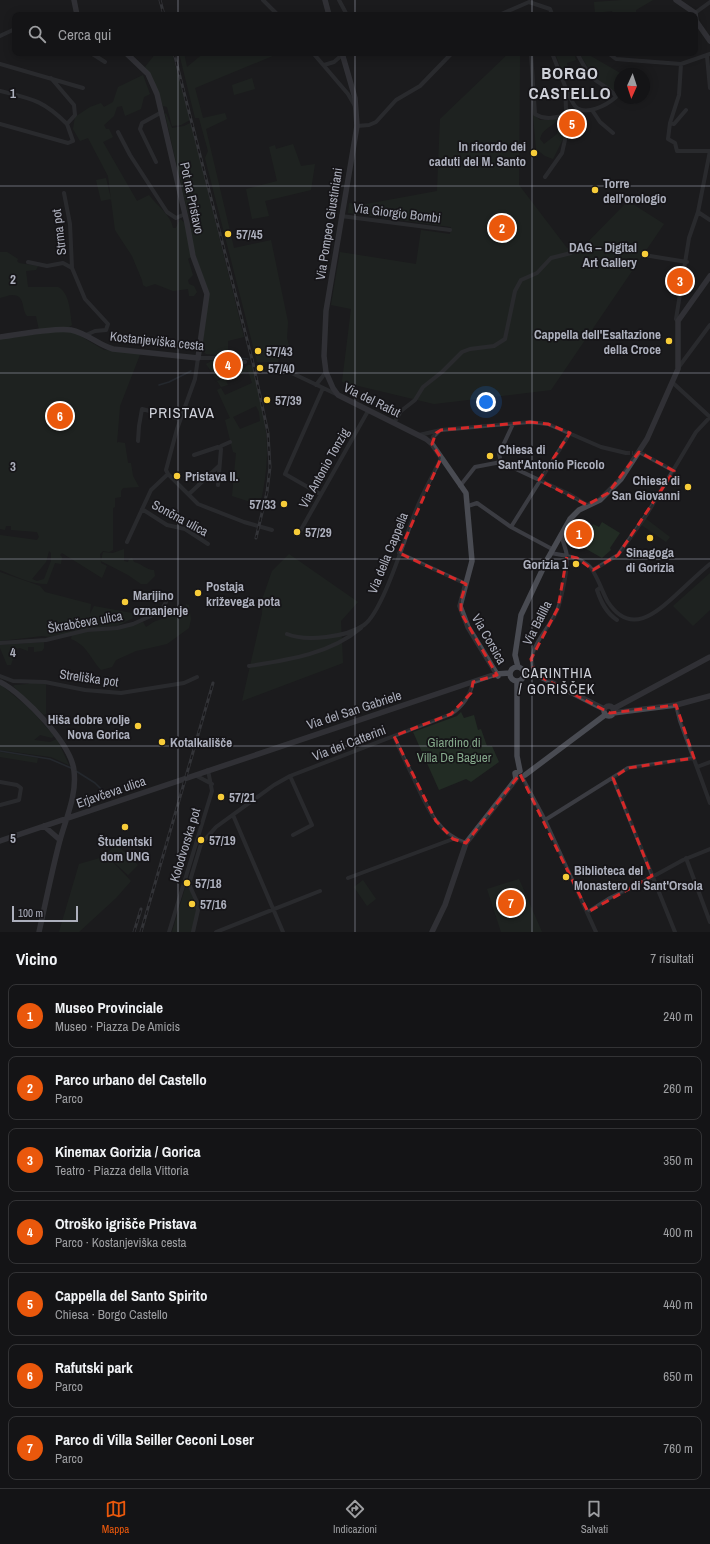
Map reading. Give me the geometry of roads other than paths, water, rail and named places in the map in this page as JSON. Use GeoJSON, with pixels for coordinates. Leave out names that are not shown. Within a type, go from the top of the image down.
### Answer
{"type":"FeatureCollection","features":[{"type":"Feature","properties":{"kind":"main road"},"geometry":{"type":"LineString","coordinates":[[74,0],[76,12]]}},
{"type":"Feature","properties":{"kind":"main road"},"geometry":{"type":"LineString","coordinates":[[676,0],[694,12]]}},
{"type":"Feature","properties":{"kind":"main road"},"geometry":{"type":"LineString","coordinates":[[324,2],[328,12]]}},
{"type":"Feature","properties":{"kind":"main road"},"geometry":{"type":"LineString","coordinates":[[698,24],[710,41]]}},
{"type":"Feature","properties":{"kind":"main road","name":"Pot na Pristavo"},"geometry":{"type":"LineString","coordinates":[[129,56],[148,74],[157,94],[185,214],[193,256],[207,294],[198,358]]}},
{"type":"Feature","properties":{"kind":"main road"},"geometry":{"type":"LineString","coordinates":[[343,56],[352,83],[356,108]]}},
{"type":"Feature","properties":{"kind":"main road","name":"Via Pompeo Giustiniani"},"geometry":{"type":"LineString","coordinates":[[338,395],[329,381],[326,372],[324,340],[326,311],[357,126],[356,108]]}},
{"type":"Feature","properties":{"kind":"main road"},"geometry":{"type":"LineString","coordinates":[[605,712],[595,703],[535,674],[524,672],[518,667],[515,655],[521,615],[551,551],[574,514],[608,494],[621,479],[636,453],[678,369],[678,322],[708,279]]}},
{"type":"Feature","properties":{"kind":"main road","name":"Kostanjeviška cesta"},"geometry":{"type":"LineString","coordinates":[[0,337],[70,330],[86,335],[104,346],[114,349],[198,358]]}},
{"type":"Feature","properties":{"kind":"main road","name":"Via del Rafut"},"geometry":{"type":"LineString","coordinates":[[338,395],[419,435],[432,444],[466,493]]}},
{"type":"Feature","properties":{"kind":"main road","name":"Via Corsica"},"geometry":{"type":"LineString","coordinates":[[466,493],[472,561],[461,600],[462,613],[497,675]]}},
{"type":"Feature","properties":{"kind":"main road"},"geometry":{"type":"LineString","coordinates":[[613,711],[710,657]]}},
{"type":"Feature","properties":{"kind":"main road"},"geometry":{"type":"LineString","coordinates":[[517,682],[513,681],[509,674],[514,668],[518,667]]}},
{"type":"Feature","properties":{"kind":"main road"},"geometry":{"type":"LineString","coordinates":[[517,682],[522,680],[524,672]]}},
{"type":"Feature","properties":{"kind":"main road","name":"Via del San Gabriele"},"geometry":{"type":"LineString","coordinates":[[228,763],[473,682],[497,675],[509,674]]}},
{"type":"Feature","properties":{"kind":"main road"},"geometry":{"type":"LineString","coordinates":[[0,682],[19,694],[57,737],[72,761],[74,772],[73,796],[60,840],[39,932]]}},
{"type":"Feature","properties":{"kind":"main road"},"geometry":{"type":"LineString","coordinates":[[517,682],[517,756],[520,770],[523,772],[524,777]]}},
{"type":"Feature","properties":{"kind":"main road"},"geometry":{"type":"LineString","coordinates":[[516,779],[520,780],[524,777],[605,712],[608,706],[613,711],[639,710],[676,705],[710,696]]}},
{"type":"Feature","properties":{"kind":"main road"},"geometry":{"type":"LineString","coordinates":[[636,697],[634,704],[639,710]]}},
{"type":"Feature","properties":{"kind":"main road","name":"Erjavčeva ulica"},"geometry":{"type":"LineString","coordinates":[[0,841],[228,763]]}},
{"type":"Feature","properties":{"kind":"main road"},"geometry":{"type":"LineString","coordinates":[[432,932],[445,905],[466,843],[516,779],[515,773],[520,770]]}},
{"type":"Feature","properties":{"kind":"main road"},"geometry":{"type":"LineString","coordinates":[[44,826],[60,840]]}},
{"type":"Feature","properties":{"kind":"street"},"geometry":{"type":"LineString","coordinates":[[263,0],[275,12]]}},
{"type":"Feature","properties":{"kind":"street"},"geometry":{"type":"LineString","coordinates":[[338,0],[345,12]]}},
{"type":"Feature","properties":{"kind":"street"},"geometry":{"type":"LineString","coordinates":[[506,12],[529,2],[550,9],[551,12]]}},
{"type":"Feature","properties":{"kind":"street"},"geometry":{"type":"LineString","coordinates":[[696,12],[710,2]]}},
{"type":"Feature","properties":{"kind":"street"},"geometry":{"type":"LineString","coordinates":[[0,36],[12,30]]}},
{"type":"Feature","properties":{"kind":"street"},"geometry":{"type":"LineString","coordinates":[[611,56],[616,60],[681,64],[708,55],[710,88]]}},
{"type":"Feature","properties":{"kind":"street"},"geometry":{"type":"LineString","coordinates":[[96,56],[105,62]]}},
{"type":"Feature","properties":{"kind":"street","name":"Via Pompeo Giustiniani"},"geometry":{"type":"LineString","coordinates":[[315,56],[348,94],[356,108]]}},
{"type":"Feature","properties":{"kind":"street"},"geometry":{"type":"LineString","coordinates":[[324,66],[334,62],[340,56]]}},
{"type":"Feature","properties":{"kind":"street"},"geometry":{"type":"LineString","coordinates":[[357,126],[369,125],[376,122],[396,100],[420,86],[449,56]]}},
{"type":"Feature","properties":{"kind":"street"},"geometry":{"type":"LineString","coordinates":[[531,56],[535,114],[540,118],[566,115]]}},
{"type":"Feature","properties":{"kind":"street"},"geometry":{"type":"LineString","coordinates":[[553,56],[574,105],[578,108],[592,110],[614,100]]}},
{"type":"Feature","properties":{"kind":"street"},"geometry":{"type":"LineString","coordinates":[[579,56],[592,76],[601,85],[614,93]]}},
{"type":"Feature","properties":{"kind":"street"},"geometry":{"type":"LineString","coordinates":[[0,64],[83,88]]}},
{"type":"Feature","properties":{"kind":"street"},"geometry":{"type":"LineString","coordinates":[[678,322],[676,319],[687,262],[689,238],[698,213],[710,151],[677,151],[675,143],[668,139],[670,123],[679,95],[681,64]]}},
{"type":"Feature","properties":{"kind":"street"},"geometry":{"type":"LineString","coordinates":[[51,78],[74,105],[75,115],[67,124]]}},
{"type":"Feature","properties":{"kind":"street"},"geometry":{"type":"LineString","coordinates":[[545,177],[565,147],[567,131],[565,86]]}},
{"type":"Feature","properties":{"kind":"street"},"geometry":{"type":"LineString","coordinates":[[0,91],[41,102],[54,111],[67,124],[73,141],[68,143],[0,124]]}},
{"type":"Feature","properties":{"kind":"street"},"geometry":{"type":"LineString","coordinates":[[592,110],[600,122],[613,132]]}},
{"type":"Feature","properties":{"kind":"street"},"geometry":{"type":"LineString","coordinates":[[670,123],[674,124],[686,110]]}},
{"type":"Feature","properties":{"kind":"street"},"geometry":{"type":"LineString","coordinates":[[156,162],[140,128],[142,123],[162,112]]}},
{"type":"Feature","properties":{"kind":"street"},"geometry":{"type":"LineString","coordinates":[[118,132],[156,198],[166,212],[176,218],[185,214]]}},
{"type":"Feature","properties":{"kind":"street","name":"Strma pot"},"geometry":{"type":"LineString","coordinates":[[64,193],[70,224],[72,268],[85,299],[108,324],[106,330],[95,331],[86,335]]}},
{"type":"Feature","properties":{"kind":"street"},"geometry":{"type":"LineString","coordinates":[[698,213],[710,220]]}},
{"type":"Feature","properties":{"kind":"street","name":"Via Giorgio Bombi"},"geometry":{"type":"LineString","coordinates":[[341,216],[450,230]]}},
{"type":"Feature","properties":{"kind":"street"},"geometry":{"type":"LineString","coordinates":[[394,423],[401,411],[415,400],[423,387],[442,372],[462,352],[470,349],[494,346],[505,339],[515,291],[521,280],[536,273],[551,258],[570,253],[576,249]]}},
{"type":"Feature","properties":{"kind":"street"},"geometry":{"type":"LineString","coordinates":[[644,255],[687,262]]}},
{"type":"Feature","properties":{"kind":"street","name":"Strma pot"},"geometry":{"type":"LineString","coordinates":[[28,262],[47,266],[63,263],[72,268]]}},
{"type":"Feature","properties":{"kind":"street"},"geometry":{"type":"LineString","coordinates":[[678,369],[710,325]]}},
{"type":"Feature","properties":{"kind":"street"},"geometry":{"type":"LineString","coordinates":[[198,358],[195,379],[168,456],[166,470],[168,474],[198,504],[253,525],[272,530]]}},
{"type":"Feature","properties":{"kind":"street","name":"Kostanjeviška cesta"},"geometry":{"type":"LineString","coordinates":[[198,358],[222,358],[245,362]]}},
{"type":"Feature","properties":{"kind":"street","name":"Via del Rafut"},"geometry":{"type":"LineString","coordinates":[[277,366],[338,395]]}},
{"type":"Feature","properties":{"kind":"street"},"geometry":{"type":"LineString","coordinates":[[316,385],[326,372]]}},
{"type":"Feature","properties":{"kind":"street"},"geometry":{"type":"LineString","coordinates":[[593,570],[618,555],[645,518],[696,432],[710,417],[672,382]]}},
{"type":"Feature","properties":{"kind":"street"},"geometry":{"type":"LineString","coordinates":[[320,494],[285,474],[323,388]]}},
{"type":"Feature","properties":{"kind":"street"},"geometry":{"type":"LineString","coordinates":[[138,441],[138,426],[142,409],[180,419]]}},
{"type":"Feature","properties":{"kind":"street","name":"Via Antonio Tonzig"},"geometry":{"type":"LineString","coordinates":[[298,535],[368,411]]}},
{"type":"Feature","properties":{"kind":"street"},"geometry":{"type":"LineString","coordinates":[[419,435],[441,430],[530,422],[548,424],[601,447],[626,453]]}},
{"type":"Feature","properties":{"kind":"street"},"geometry":{"type":"LineString","coordinates":[[501,462],[499,454],[513,424]]}},
{"type":"Feature","properties":{"kind":"street"},"geometry":{"type":"LineString","coordinates":[[432,444],[433,437],[441,430]]}},
{"type":"Feature","properties":{"kind":"street"},"geometry":{"type":"LineString","coordinates":[[511,526],[570,433]]}},
{"type":"Feature","properties":{"kind":"street"},"geometry":{"type":"LineString","coordinates":[[194,454],[214,448],[220,448],[221,446],[230,442]]}},
{"type":"Feature","properties":{"kind":"street"},"geometry":{"type":"LineString","coordinates":[[218,485],[220,448]]}},
{"type":"Feature","properties":{"kind":"street"},"geometry":{"type":"LineString","coordinates":[[636,453],[674,471]]}},
{"type":"Feature","properties":{"kind":"street","name":"Via della Cappella"},"geometry":{"type":"LineString","coordinates":[[365,625],[389,585],[416,508],[442,458]]}},
{"type":"Feature","properties":{"kind":"street"},"geometry":{"type":"LineString","coordinates":[[460,486],[475,467],[501,462],[569,494],[587,506]]}},
{"type":"Feature","properties":{"kind":"street"},"geometry":{"type":"LineString","coordinates":[[189,494],[220,465]]}},
{"type":"Feature","properties":{"kind":"street","name":"Sončna ulica"},"geometry":{"type":"LineString","coordinates":[[128,542],[151,490],[168,474]]}},
{"type":"Feature","properties":{"kind":"street"},"geometry":{"type":"LineString","coordinates":[[468,506],[478,503],[551,551],[577,558],[593,570],[600,588],[613,609],[619,614],[631,619],[643,618],[659,611],[710,564]]}},
{"type":"Feature","properties":{"kind":"street","name":"Sončna ulica"},"geometry":{"type":"LineString","coordinates":[[142,509],[167,525],[185,529],[208,544]]}},
{"type":"Feature","properties":{"kind":"street"},"geometry":{"type":"LineString","coordinates":[[561,535],[567,556]]}},
{"type":"Feature","properties":{"kind":"street"},"geometry":{"type":"LineString","coordinates":[[399,553],[466,584]]}},
{"type":"Feature","properties":{"kind":"street","name":"Via Balilla"},"geometry":{"type":"LineString","coordinates":[[535,674],[531,659],[536,644],[558,608],[567,556]]}},
{"type":"Feature","properties":{"kind":"street"},"geometry":{"type":"LineString","coordinates":[[600,588],[597,590],[601,601],[609,615],[617,620]]}},
{"type":"Feature","properties":{"kind":"street","name":"Škrabčeva ulica"},"geometry":{"type":"LineString","coordinates":[[0,643],[46,640],[87,630],[122,627],[153,615],[162,609],[166,602]]}},
{"type":"Feature","properties":{"kind":"street"},"geometry":{"type":"LineString","coordinates":[[287,634],[300,638],[332,636],[345,633],[365,625]]}},
{"type":"Feature","properties":{"kind":"street"},"geometry":{"type":"LineString","coordinates":[[249,666],[290,659],[328,649],[365,625]]}},
{"type":"Feature","properties":{"kind":"street","name":"Streliška pot"},"geometry":{"type":"LineString","coordinates":[[0,676],[13,680],[45,682],[85,690],[121,693],[184,683],[198,677]]}},
{"type":"Feature","properties":{"kind":"street","name":"Via dei Catterini"},"geometry":{"type":"LineString","coordinates":[[193,932],[198,910],[197,902],[189,884],[201,844],[216,826],[274,785],[290,776],[451,714],[458,709],[471,693],[473,682]]}},
{"type":"Feature","properties":{"kind":"street"},"geometry":{"type":"LineString","coordinates":[[676,705],[680,721],[710,803]]}},
{"type":"Feature","properties":{"kind":"street"},"geometry":{"type":"LineString","coordinates":[[394,736],[429,811],[444,830],[453,838],[466,843]]}},
{"type":"Feature","properties":{"kind":"street"},"geometry":{"type":"LineString","coordinates":[[545,820],[628,768],[694,758]]}},
{"type":"Feature","properties":{"kind":"street"},"geometry":{"type":"LineString","coordinates":[[698,767],[710,762]]}},
{"type":"Feature","properties":{"kind":"street"},"geometry":{"type":"LineString","coordinates":[[208,770],[212,785]]}},
{"type":"Feature","properties":{"kind":"street"},"geometry":{"type":"LineString","coordinates":[[195,775],[205,779],[212,785]]}},
{"type":"Feature","properties":{"kind":"street"},"geometry":{"type":"LineString","coordinates":[[290,776],[312,825],[293,835]]}},
{"type":"Feature","properties":{"kind":"street"},"geometry":{"type":"LineString","coordinates":[[524,777],[596,932]]}},
{"type":"Feature","properties":{"kind":"street"},"geometry":{"type":"LineString","coordinates":[[613,778],[675,932]]}},
{"type":"Feature","properties":{"kind":"street"},"geometry":{"type":"LineString","coordinates":[[0,782],[17,785],[22,791],[19,800],[0,805]]}},
{"type":"Feature","properties":{"kind":"street","name":"Kolodvorska pot"},"geometry":{"type":"LineString","coordinates":[[169,932],[212,785]]}},
{"type":"Feature","properties":{"kind":"street"},"geometry":{"type":"LineString","coordinates":[[233,815],[283,932]]}},
{"type":"Feature","properties":{"kind":"street"},"geometry":{"type":"LineString","coordinates":[[348,878],[453,838]]}},
{"type":"Feature","properties":{"kind":"street"},"geometry":{"type":"LineString","coordinates":[[588,912],[610,898],[686,858],[710,849]]}},
{"type":"Feature","properties":{"kind":"street"},"geometry":{"type":"LineString","coordinates":[[686,858],[710,922]]}},
{"type":"Feature","properties":{"kind":"street"},"geometry":{"type":"LineString","coordinates":[[216,932],[320,891]]}},
{"type":"Feature","properties":{"kind":"waterway"},"geometry":{"type":"LineString","coordinates":[[230,357],[248,359]]}},
{"type":"Feature","properties":{"kind":"waterway"},"geometry":{"type":"LineString","coordinates":[[159,385],[169,382],[191,371]]}},
{"type":"Feature","properties":{"kind":"waterway"},"geometry":{"type":"LineString","coordinates":[[0,751],[50,759],[71,768]]}},
{"type":"Feature","properties":{"kind":"waterway"},"geometry":{"type":"LineString","coordinates":[[76,771],[95,783],[109,797]]}},
{"type":"Feature","properties":{"kind":"tunnel"},"geometry":{"type":"LineString","coordinates":[[626,453],[633,453]]}},
{"type":"Feature","properties":{"kind":"railway"},"geometry":{"type":"LineString","coordinates":[[160,0],[163,12]]}},
{"type":"Feature","properties":{"kind":"railway"},"geometry":{"type":"LineString","coordinates":[[175,56],[253,363],[268,433],[270,467],[267,492],[256,538]]}},
{"type":"Feature","properties":{"kind":"railway"},"geometry":{"type":"LineString","coordinates":[[141,932],[213,683]]}},
{"type":"Feature","properties":{"kind":"railway"},"geometry":{"type":"LineString","coordinates":[[134,932],[141,909]]}},
{"type":"Feature","properties":{"kind":"place","name":"Cappella del Santo Spirito"},"geometry":{"type":"Point","coordinates":[572,124]}},
{"type":"Feature","properties":{"kind":"place","name":"In ricordo dei caduti del M. Santo"},"geometry":{"type":"Point","coordinates":[534,153]}},
{"type":"Feature","properties":{"kind":"place","name":"Torre dell'orologio"},"geometry":{"type":"Point","coordinates":[595,190]}},
{"type":"Feature","properties":{"kind":"place","name":"Parco urbano del Castello"},"geometry":{"type":"Point","coordinates":[502,228]}},
{"type":"Feature","properties":{"kind":"place","name":"57/45"},"geometry":{"type":"Point","coordinates":[228,234]}},
{"type":"Feature","properties":{"kind":"place","name":"DAG – Digital Art Gallery"},"geometry":{"type":"Point","coordinates":[645,254]}},
{"type":"Feature","properties":{"kind":"place","name":"Kinemax Gorizia / Gorica"},"geometry":{"type":"Point","coordinates":[680,281]}},
{"type":"Feature","properties":{"kind":"place","name":"Cappella dell'Esaltazione della Croce"},"geometry":{"type":"Point","coordinates":[669,341]}},
{"type":"Feature","properties":{"kind":"place","name":"57/43"},"geometry":{"type":"Point","coordinates":[258,351]}},
{"type":"Feature","properties":{"kind":"place","name":"Otroško igrišče Pristava"},"geometry":{"type":"Point","coordinates":[228,365]}},
{"type":"Feature","properties":{"kind":"place","name":"57/40"},"geometry":{"type":"Point","coordinates":[260,368]}},
{"type":"Feature","properties":{"kind":"place","name":"57/39"},"geometry":{"type":"Point","coordinates":[267,400]}},
{"type":"Feature","properties":{"kind":"place","name":"Rafutski park"},"geometry":{"type":"Point","coordinates":[60,416]}},
{"type":"Feature","properties":{"kind":"place","name":"Chiesa di Sant'Antonio Piccolo"},"geometry":{"type":"Point","coordinates":[490,456]}},
{"type":"Feature","properties":{"kind":"place","name":"Pristava II."},"geometry":{"type":"Point","coordinates":[177,476]}},
{"type":"Feature","properties":{"kind":"place","name":"Chiesa di San Giovanni"},"geometry":{"type":"Point","coordinates":[688,487]}},
{"type":"Feature","properties":{"kind":"place","name":"57/33"},"geometry":{"type":"Point","coordinates":[284,504]}},
{"type":"Feature","properties":{"kind":"place","name":"57/29"},"geometry":{"type":"Point","coordinates":[297,532]}},
{"type":"Feature","properties":{"kind":"place","name":"Museo Provinciale"},"geometry":{"type":"Point","coordinates":[579,534]}},
{"type":"Feature","properties":{"kind":"place","name":"Sinagoga di Gorizia"},"geometry":{"type":"Point","coordinates":[650,538]}},
{"type":"Feature","properties":{"kind":"place","name":"Gorizia 1"},"geometry":{"type":"Point","coordinates":[576,564]}},
{"type":"Feature","properties":{"kind":"place","name":"Postaja križevega pota"},"geometry":{"type":"Point","coordinates":[198,593]}},
{"type":"Feature","properties":{"kind":"place","name":"Marijino oznanjenje"},"geometry":{"type":"Point","coordinates":[125,602]}},
{"type":"Feature","properties":{"kind":"place","name":"Hiša dobre volje Nova Gorica"},"geometry":{"type":"Point","coordinates":[138,726]}},
{"type":"Feature","properties":{"kind":"place","name":"Kotalkališče"},"geometry":{"type":"Point","coordinates":[162,742]}},
{"type":"Feature","properties":{"kind":"place","name":"57/21"},"geometry":{"type":"Point","coordinates":[221,797]}},
{"type":"Feature","properties":{"kind":"place","name":"Študentski dom UNG"},"geometry":{"type":"Point","coordinates":[125,827]}},
{"type":"Feature","properties":{"kind":"place","name":"57/19"},"geometry":{"type":"Point","coordinates":[201,840]}},
{"type":"Feature","properties":{"kind":"place","name":"Biblioteca del Monastero di Sant'Orsola"},"geometry":{"type":"Point","coordinates":[566,877]}},
{"type":"Feature","properties":{"kind":"place","name":"57/18"},"geometry":{"type":"Point","coordinates":[187,883]}},
{"type":"Feature","properties":{"kind":"place","name":"Parco di Villa Seiller Ceconi Loser"},"geometry":{"type":"Point","coordinates":[511,903]}},
{"type":"Feature","properties":{"kind":"place","name":"57/16"},"geometry":{"type":"Point","coordinates":[192,904]}},
{"type":"Feature","properties":{"kind":"district","name":"BORGO CASTELLO"},"geometry":{"type":"Point","coordinates":[570,82]}},
{"type":"Feature","properties":{"kind":"district","name":"PRISTAVA"},"geometry":{"type":"Point","coordinates":[182,412]}},
{"type":"Feature","properties":{"kind":"district","name":"CARINTHIA / GORIŠČEK"},"geometry":{"type":"Point","coordinates":[557,682]}},
{"type":"Feature","properties":{"kind":"park label","name":"Giardino di Villa De Baguer"},"geometry":{"type":"Point","coordinates":[454,750]}}]}
